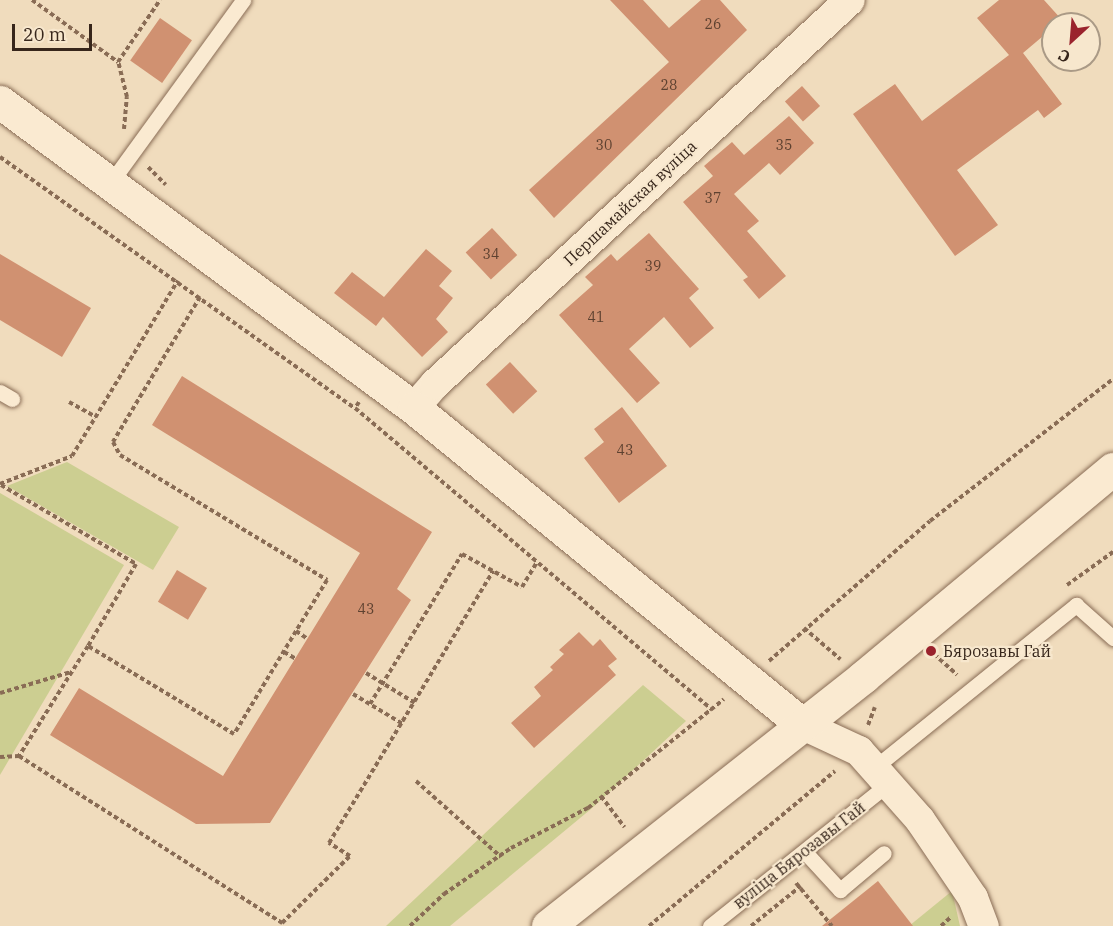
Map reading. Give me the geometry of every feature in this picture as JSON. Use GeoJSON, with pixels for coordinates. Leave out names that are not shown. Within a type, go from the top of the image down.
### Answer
{"type":"FeatureCollection","features":[{"type":"Feature","properties":{"kind":"main road"},"geometry":{"type":"LineString","coordinates":[[0,102],[414,408],[803,725]]}},
{"type":"Feature","properties":{"kind":"main road"},"geometry":{"type":"LineString","coordinates":[[548,926],[803,725],[1113,469]]}},
{"type":"Feature","properties":{"kind":"street","name":"Першамайская вуліца"},"geometry":{"type":"LineString","coordinates":[[414,408],[435,384],[850,0]]}},
{"type":"Feature","properties":{"kind":"street"},"geometry":{"type":"LineString","coordinates":[[803,725],[874,768],[920,820],[973,898],[984,926]]}},
{"type":"Feature","properties":{"kind":"lane"},"geometry":{"type":"LineString","coordinates":[[111,182],[243,0]]}},
{"type":"Feature","properties":{"kind":"lane","name":"вуліца Бярозавы Гай"},"geometry":{"type":"LineString","coordinates":[[710,926],[780,869],[805,852],[874,768],[1076,605],[1113,638]]}},
{"type":"Feature","properties":{"kind":"lane"},"geometry":{"type":"LineString","coordinates":[[805,852],[840,890],[884,853]]}},
{"type":"Feature","properties":{"kind":"path"},"geometry":{"type":"LineString","coordinates":[[32,0],[118,62],[128,97],[123,132]]}},
{"type":"Feature","properties":{"kind":"path"},"geometry":{"type":"LineString","coordinates":[[118,62],[160,0]]}},
{"type":"Feature","properties":{"kind":"path"},"geometry":{"type":"LineString","coordinates":[[0,157],[178,280],[355,408],[712,710]]}},
{"type":"Feature","properties":{"kind":"path"},"geometry":{"type":"LineString","coordinates":[[0,484],[72,456],[178,280]]}},
{"type":"Feature","properties":{"kind":"path"},"geometry":{"type":"LineString","coordinates":[[88,646],[234,734],[327,580],[120,455],[113,442],[200,297]]}},
{"type":"Feature","properties":{"kind":"path"},"geometry":{"type":"LineString","coordinates":[[355,408],[376,379]]}},
{"type":"Feature","properties":{"kind":"path"},"geometry":{"type":"LineString","coordinates":[[410,926],[444,894],[501,857],[510,848],[588,808],[712,710],[930,521],[1113,379]]}},
{"type":"Feature","properties":{"kind":"path"},"geometry":{"type":"LineString","coordinates":[[69,402],[96,417]]}},
{"type":"Feature","properties":{"kind":"path"},"geometry":{"type":"LineString","coordinates":[[0,484],[136,564],[88,646],[18,756]]}},
{"type":"Feature","properties":{"kind":"path"},"geometry":{"type":"LineString","coordinates":[[370,704],[462,554],[522,587],[537,562]]}},
{"type":"Feature","properties":{"kind":"path"},"geometry":{"type":"LineString","coordinates":[[0,757],[18,756],[282,923],[350,856],[329,843],[494,571]]}},
{"type":"Feature","properties":{"kind":"path"},"geometry":{"type":"LineString","coordinates":[[296,631],[308,639]]}},
{"type":"Feature","properties":{"kind":"path"},"geometry":{"type":"LineString","coordinates":[[284,652],[296,659]]}},
{"type":"Feature","properties":{"kind":"path"},"geometry":{"type":"LineString","coordinates":[[0,693],[71,672]]}},
{"type":"Feature","properties":{"kind":"path"},"geometry":{"type":"LineString","coordinates":[[366,673],[416,703]]}},
{"type":"Feature","properties":{"kind":"path"},"geometry":{"type":"LineString","coordinates":[[353,694],[403,724]]}},
{"type":"Feature","properties":{"kind":"path"},"geometry":{"type":"LineString","coordinates":[[649,926],[874,768]]}},
{"type":"Feature","properties":{"kind":"path"},"geometry":{"type":"LineString","coordinates":[[416,781],[501,857]]}},
{"type":"Feature","properties":{"kind":"path"},"geometry":{"type":"LineString","coordinates":[[601,796],[642,851]]}},
{"type":"Feature","properties":{"kind":"path"},"geometry":{"type":"LineString","coordinates":[[780,869],[801,886],[832,926]]}},
{"type":"Feature","properties":{"kind":"path"},"geometry":{"type":"LineString","coordinates":[[751,926],[801,886]]}},
{"type":"Feature","properties":{"kind":"green space"},"geometry":{"type":"Polygon","coordinates":[[[67,462],[179,527],[153,570],[7,486],[67,462]]]}},
{"type":"Feature","properties":{"kind":"green space"},"geometry":{"type":"Polygon","coordinates":[[[0,493],[124,565],[0,775],[0,493]]]}},
{"type":"Feature","properties":{"kind":"green space"},"geometry":{"type":"Polygon","coordinates":[[[643,685],[686,721],[591,809],[450,926],[386,926],[643,685]]]}},
{"type":"Feature","properties":{"kind":"green space"},"geometry":{"type":"Polygon","coordinates":[[[952,891],[960,926],[909,926],[952,891]]]}},
{"type":"Feature","properties":{"kind":"building"},"geometry":{"type":"Polygon","coordinates":[[[610,0],[643,0],[669,28],[701,0],[720,0],[747,30],[554,218],[529,190],[669,62],[610,0]]]}},
{"type":"Feature","properties":{"kind":"building"},"geometry":{"type":"Polygon","coordinates":[[[999,0],[1044,0],[1055,12],[1041,12],[1041,38],[1023,53],[1062,104],[1044,118],[1038,110],[957,170],[998,225],[955,256],[853,114],[895,84],[922,121],[1009,55],[977,18],[999,0]]]}},
{"type":"Feature","properties":{"kind":"building"},"geometry":{"type":"Polygon","coordinates":[[[160,18],[192,40],[162,83],[130,61],[160,18]]]}},
{"type":"Feature","properties":{"kind":"building"},"geometry":{"type":"Polygon","coordinates":[[[802,86],[820,106],[803,121],[785,101],[802,86]]]}},
{"type":"Feature","properties":{"kind":"building"},"geometry":{"type":"Polygon","coordinates":[[[789,116],[814,143],[780,175],[769,163],[734,194],[759,221],[747,231],[786,276],[759,299],[743,280],[748,277],[683,202],[713,176],[704,166],[732,142],[744,155],[789,116]]]}},
{"type":"Feature","properties":{"kind":"building"},"geometry":{"type":"Polygon","coordinates":[[[492,228],[517,255],[491,280],[466,253],[492,228]]]}},
{"type":"Feature","properties":{"kind":"building"},"geometry":{"type":"Polygon","coordinates":[[[649,233],[699,289],[689,298],[714,328],[690,348],[664,317],[629,349],[660,383],[637,403],[559,315],[593,285],[585,277],[611,254],[617,261],[649,233]]]}},
{"type":"Feature","properties":{"kind":"building"},"geometry":{"type":"Polygon","coordinates":[[[426,249],[452,271],[439,286],[453,298],[436,319],[448,332],[422,357],[383,317],[376,326],[334,293],[352,272],[384,297],[426,249]]]}},
{"type":"Feature","properties":{"kind":"building"},"geometry":{"type":"Polygon","coordinates":[[[0,254],[91,308],[62,357],[0,320],[0,254]]]}},
{"type":"Feature","properties":{"kind":"building"},"geometry":{"type":"Polygon","coordinates":[[[510,362],[537,391],[513,414],[486,385],[510,362]]]}},
{"type":"Feature","properties":{"kind":"building"},"geometry":{"type":"Polygon","coordinates":[[[182,376],[432,532],[397,589],[411,600],[270,823],[196,824],[50,735],[79,688],[223,776],[360,553],[152,425],[182,376]]]}},
{"type":"Feature","properties":{"kind":"building"},"geometry":{"type":"Polygon","coordinates":[[[622,407],[667,466],[619,503],[584,458],[604,442],[594,429],[622,407]]]}},
{"type":"Feature","properties":{"kind":"building"},"geometry":{"type":"Polygon","coordinates":[[[177,570],[207,588],[188,620],[158,602],[177,570]]]}},
{"type":"Feature","properties":{"kind":"building"},"geometry":{"type":"Polygon","coordinates":[[[579,632],[593,646],[600,639],[617,659],[608,666],[616,675],[534,748],[511,723],[541,696],[534,687],[553,670],[550,667],[564,654],[559,650],[579,632]]]}},
{"type":"Feature","properties":{"kind":"building"},"geometry":{"type":"Polygon","coordinates":[[[878,881],[913,926],[822,926],[878,881]]]}},
{"type":"Feature","properties":{"kind":"place","name":"Бярозавы Гай"},"geometry":{"type":"Point","coordinates":[931,651]}}]}
